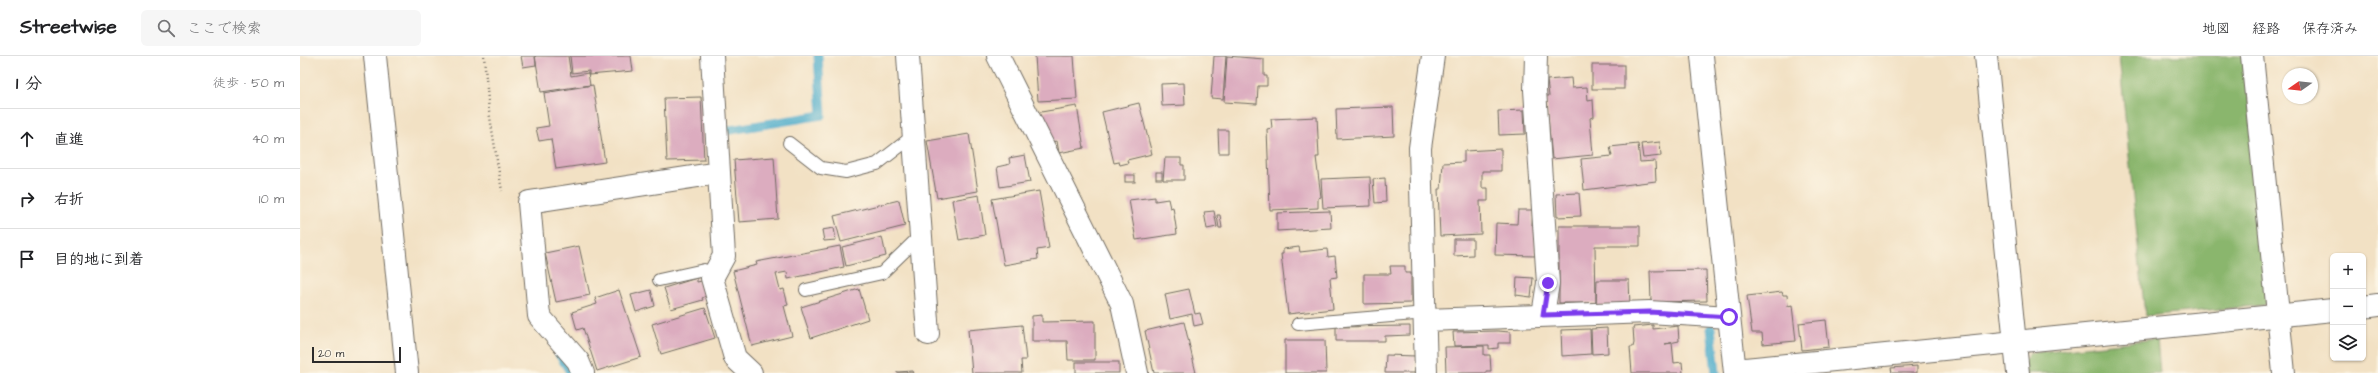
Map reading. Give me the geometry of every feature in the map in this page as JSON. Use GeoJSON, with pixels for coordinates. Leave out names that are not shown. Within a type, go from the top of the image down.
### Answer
{"type":"FeatureCollection","features":[{"type":"Feature","properties":{"kind":"street"},"geometry":{"type":"LineString","coordinates":[[375,56],[407,373]]}},
{"type":"Feature","properties":{"kind":"street"},"geometry":{"type":"LineString","coordinates":[[712,56],[724,256],[712,278],[735,358],[752,373]]}},
{"type":"Feature","properties":{"kind":"street"},"geometry":{"type":"LineString","coordinates":[[908,56],[928,334]]}},
{"type":"Feature","properties":{"kind":"street"},"geometry":{"type":"LineString","coordinates":[[998,56],[1122,304],[1137,373]]}},
{"type":"Feature","properties":{"kind":"street"},"geometry":{"type":"LineString","coordinates":[[1426,373],[1426,316],[1420,148],[1433,56]]}},
{"type":"Feature","properties":{"kind":"street"},"geometry":{"type":"LineString","coordinates":[[1536,56],[1535,90],[1548,283],[1543,315]]}},
{"type":"Feature","properties":{"kind":"street"},"geometry":{"type":"LineString","coordinates":[[1702,56],[1735,372],[2330,310]]}},
{"type":"Feature","properties":{"kind":"street"},"geometry":{"type":"LineString","coordinates":[[1986,56],[2018,373]]}},
{"type":"Feature","properties":{"kind":"street"},"geometry":{"type":"LineString","coordinates":[[2252,56],[2284,373]]}},
{"type":"Feature","properties":{"kind":"street"},"geometry":{"type":"LineString","coordinates":[[583,373],[578,361],[539,316],[529,202],[718,173]]}},
{"type":"Feature","properties":{"kind":"street"},"geometry":{"type":"LineString","coordinates":[[2366,307],[2378,305]]}},
{"type":"Feature","properties":{"kind":"street"},"geometry":{"type":"LineString","coordinates":[[1426,316],[1650,312],[1729,317]]}},
{"type":"Feature","properties":{"kind":"lane"},"geometry":{"type":"LineString","coordinates":[[789,143],[821,168],[846,172],[877,164],[913,136]]}},
{"type":"Feature","properties":{"kind":"lane"},"geometry":{"type":"LineString","coordinates":[[806,290],[882,273],[921,235]]}},
{"type":"Feature","properties":{"kind":"lane"},"geometry":{"type":"LineString","coordinates":[[659,280],[704,270],[712,278]]}},
{"type":"Feature","properties":{"kind":"lane"},"geometry":{"type":"LineString","coordinates":[[1298,324],[1426,316]]}},
{"type":"Feature","properties":{"kind":"path"},"geometry":{"type":"LineString","coordinates":[[484,56],[489,111],[502,191]]}},
{"type":"Feature","properties":{"kind":"green space"},"geometry":{"type":"Polygon","coordinates":[[[2119,56],[2244,56],[2269,297],[2265,305],[2145,316],[2119,56]]]}},
{"type":"Feature","properties":{"kind":"green space"},"geometry":{"type":"Polygon","coordinates":[[[2157,339],[2160,373],[2026,373],[2024,361],[2030,353],[2157,339]]]}},
{"type":"Feature","properties":{"kind":"building"},"geometry":{"type":"Polygon","coordinates":[[[521,56],[535,56],[536,65],[523,67],[521,56]]]}},
{"type":"Feature","properties":{"kind":"building"},"geometry":{"type":"Polygon","coordinates":[[[535,56],[568,56],[571,76],[588,73],[590,85],[541,92],[535,56]]]}},
{"type":"Feature","properties":{"kind":"building"},"geometry":{"type":"Polygon","coordinates":[[[570,56],[631,56],[633,71],[589,75],[589,71],[572,73],[570,56]]]}},
{"type":"Feature","properties":{"kind":"building"},"geometry":{"type":"Polygon","coordinates":[[[1035,56],[1074,56],[1077,99],[1038,101],[1035,56]]]}},
{"type":"Feature","properties":{"kind":"building"},"geometry":{"type":"Polygon","coordinates":[[[1214,56],[1226,56],[1223,99],[1211,98],[1214,56]]]}},
{"type":"Feature","properties":{"kind":"building"},"geometry":{"type":"Polygon","coordinates":[[[1227,56],[1264,59],[1264,76],[1267,76],[1267,86],[1258,86],[1257,104],[1224,102],[1227,56]]]}},
{"type":"Feature","properties":{"kind":"building"},"geometry":{"type":"Polygon","coordinates":[[[1592,65],[1624,65],[1624,89],[1592,89],[1592,65]]]}},
{"type":"Feature","properties":{"kind":"building"},"geometry":{"type":"Polygon","coordinates":[[[1571,78],[1572,88],[1587,87],[1588,101],[1593,100],[1594,117],[1590,118],[1593,155],[1552,159],[1546,96],[1549,96],[1547,80],[1571,78]]]}},
{"type":"Feature","properties":{"kind":"building"},"geometry":{"type":"Polygon","coordinates":[[[1184,83],[1185,105],[1162,106],[1161,84],[1184,83]]]}},
{"type":"Feature","properties":{"kind":"building"},"geometry":{"type":"Polygon","coordinates":[[[593,85],[605,162],[556,169],[551,139],[539,141],[536,128],[549,126],[544,93],[593,85]]]}},
{"type":"Feature","properties":{"kind":"building"},"geometry":{"type":"Polygon","coordinates":[[[701,97],[704,160],[667,161],[664,98],[701,97]]]}},
{"type":"Feature","properties":{"kind":"building"},"geometry":{"type":"Polygon","coordinates":[[[1139,103],[1152,154],[1127,160],[1128,163],[1120,165],[1119,162],[1114,163],[1102,112],[1139,103]]]}},
{"type":"Feature","properties":{"kind":"building"},"geometry":{"type":"Polygon","coordinates":[[[1077,106],[1084,148],[1059,153],[1057,141],[1050,142],[1035,113],[1077,106]]]}},
{"type":"Feature","properties":{"kind":"building"},"geometry":{"type":"Polygon","coordinates":[[[1393,107],[1394,136],[1337,139],[1336,109],[1393,107]]]}},
{"type":"Feature","properties":{"kind":"building"},"geometry":{"type":"Polygon","coordinates":[[[1524,110],[1525,134],[1499,135],[1498,111],[1524,110]]]}},
{"type":"Feature","properties":{"kind":"building"},"geometry":{"type":"Polygon","coordinates":[[[1317,117],[1319,157],[1316,157],[1321,197],[1318,198],[1318,208],[1270,210],[1267,129],[1272,128],[1271,119],[1317,117]]]}},
{"type":"Feature","properties":{"kind":"building"},"geometry":{"type":"Polygon","coordinates":[[[1218,130],[1228,130],[1228,153],[1219,153],[1218,130]]]}},
{"type":"Feature","properties":{"kind":"building"},"geometry":{"type":"Polygon","coordinates":[[[969,134],[978,191],[937,198],[927,141],[969,134]]]}},
{"type":"Feature","properties":{"kind":"building"},"geometry":{"type":"Polygon","coordinates":[[[1660,142],[1661,156],[1643,158],[1641,144],[1660,142]]]}},
{"type":"Feature","properties":{"kind":"building"},"geometry":{"type":"Polygon","coordinates":[[[1638,144],[1640,162],[1655,161],[1656,181],[1584,190],[1581,159],[1612,156],[1610,147],[1638,144]]]}},
{"type":"Feature","properties":{"kind":"building"},"geometry":{"type":"Polygon","coordinates":[[[1501,149],[1501,171],[1482,171],[1482,188],[1488,188],[1488,201],[1480,201],[1481,234],[1440,236],[1438,189],[1441,189],[1443,163],[1464,162],[1464,151],[1501,149]]]}},
{"type":"Feature","properties":{"kind":"building"},"geometry":{"type":"Polygon","coordinates":[[[1025,155],[1030,182],[1000,187],[997,167],[1010,164],[1009,158],[1025,155]]]}},
{"type":"Feature","properties":{"kind":"building"},"geometry":{"type":"Polygon","coordinates":[[[774,157],[778,219],[739,222],[734,160],[774,157]]]}},
{"type":"Feature","properties":{"kind":"building"},"geometry":{"type":"Polygon","coordinates":[[[1165,158],[1181,158],[1181,165],[1184,165],[1184,180],[1163,180],[1165,158]]]}},
{"type":"Feature","properties":{"kind":"building"},"geometry":{"type":"Polygon","coordinates":[[[1156,172],[1162,172],[1162,179],[1156,179],[1156,172]]]}},
{"type":"Feature","properties":{"kind":"building"},"geometry":{"type":"Polygon","coordinates":[[[1125,175],[1135,175],[1135,182],[1125,182],[1125,175]]]}},
{"type":"Feature","properties":{"kind":"building"},"geometry":{"type":"Polygon","coordinates":[[[1370,177],[1371,206],[1323,208],[1321,179],[1370,177]]]}},
{"type":"Feature","properties":{"kind":"building"},"geometry":{"type":"Polygon","coordinates":[[[1385,178],[1386,202],[1375,203],[1373,179],[1385,178]]]}},
{"type":"Feature","properties":{"kind":"building"},"geometry":{"type":"Polygon","coordinates":[[[1039,191],[1049,248],[1037,250],[1038,259],[1004,265],[992,199],[1039,191]]]}},
{"type":"Feature","properties":{"kind":"building"},"geometry":{"type":"Polygon","coordinates":[[[1579,193],[1581,216],[1557,217],[1556,194],[1579,193]]]}},
{"type":"Feature","properties":{"kind":"building"},"geometry":{"type":"Polygon","coordinates":[[[979,195],[985,235],[959,240],[952,200],[979,195]]]}},
{"type":"Feature","properties":{"kind":"building"},"geometry":{"type":"Polygon","coordinates":[[[1155,197],[1155,201],[1168,199],[1170,208],[1173,207],[1177,234],[1136,240],[1129,200],[1155,197]]]}},
{"type":"Feature","properties":{"kind":"building"},"geometry":{"type":"Polygon","coordinates":[[[899,200],[905,226],[841,242],[834,216],[899,200]]]}},
{"type":"Feature","properties":{"kind":"building"},"geometry":{"type":"Polygon","coordinates":[[[1518,210],[1533,210],[1532,225],[1536,225],[1535,256],[1495,255],[1496,223],[1517,224],[1518,210]]]}},
{"type":"Feature","properties":{"kind":"building"},"geometry":{"type":"Polygon","coordinates":[[[1214,211],[1217,227],[1207,229],[1204,212],[1214,211]]]}},
{"type":"Feature","properties":{"kind":"building"},"geometry":{"type":"Polygon","coordinates":[[[1330,211],[1331,228],[1277,231],[1277,213],[1330,211]]]}},
{"type":"Feature","properties":{"kind":"building"},"geometry":{"type":"Polygon","coordinates":[[[1217,215],[1220,215],[1222,228],[1219,228],[1217,215]]]}},
{"type":"Feature","properties":{"kind":"building"},"geometry":{"type":"Polygon","coordinates":[[[1559,226],[1640,226],[1640,246],[1595,246],[1596,303],[1559,303],[1559,226]]]}},
{"type":"Feature","properties":{"kind":"building"},"geometry":{"type":"Polygon","coordinates":[[[834,228],[836,240],[824,241],[822,230],[834,228]]]}},
{"type":"Feature","properties":{"kind":"building"},"geometry":{"type":"Polygon","coordinates":[[[882,237],[886,256],[846,266],[842,247],[882,237]]]}},
{"type":"Feature","properties":{"kind":"building"},"geometry":{"type":"Polygon","coordinates":[[[1454,239],[1473,239],[1473,255],[1454,256],[1454,239]]]}},
{"type":"Feature","properties":{"kind":"building"},"geometry":{"type":"Polygon","coordinates":[[[579,246],[590,295],[556,302],[545,253],[579,246]]]}},
{"type":"Feature","properties":{"kind":"building"},"geometry":{"type":"Polygon","coordinates":[[[840,246],[844,267],[788,279],[787,272],[776,274],[780,290],[784,289],[788,305],[784,306],[792,336],[752,346],[733,271],[757,265],[756,262],[840,246]]]}},
{"type":"Feature","properties":{"kind":"building"},"geometry":{"type":"Polygon","coordinates":[[[1299,247],[1300,252],[1327,249],[1328,257],[1335,256],[1337,277],[1330,278],[1333,309],[1288,314],[1281,254],[1283,254],[1283,249],[1299,247]]]}},
{"type":"Feature","properties":{"kind":"building"},"geometry":{"type":"Polygon","coordinates":[[[1390,266],[1405,266],[1405,273],[1411,273],[1411,303],[1364,304],[1364,274],[1391,274],[1390,266]]]}},
{"type":"Feature","properties":{"kind":"building"},"geometry":{"type":"Polygon","coordinates":[[[1706,270],[1707,301],[1651,302],[1650,271],[1706,270]]]}},
{"type":"Feature","properties":{"kind":"building"},"geometry":{"type":"Polygon","coordinates":[[[1517,277],[1533,278],[1531,297],[1516,295],[1517,277]]]}},
{"type":"Feature","properties":{"kind":"building"},"geometry":{"type":"Polygon","coordinates":[[[697,278],[697,282],[702,281],[706,296],[702,298],[703,300],[671,309],[664,288],[697,278]]]}},
{"type":"Feature","properties":{"kind":"building"},"geometry":{"type":"Polygon","coordinates":[[[1597,280],[1629,280],[1630,306],[1596,306],[1597,280]]]}},
{"type":"Feature","properties":{"kind":"building"},"geometry":{"type":"Polygon","coordinates":[[[859,289],[868,319],[811,338],[801,307],[859,289]]]}},
{"type":"Feature","properties":{"kind":"building"},"geometry":{"type":"Polygon","coordinates":[[[1189,289],[1195,314],[1200,313],[1203,324],[1194,326],[1192,314],[1170,319],[1165,294],[1189,289]]]}},
{"type":"Feature","properties":{"kind":"building"},"geometry":{"type":"Polygon","coordinates":[[[619,290],[641,357],[597,371],[583,328],[577,330],[572,312],[597,304],[595,298],[619,290]]]}},
{"type":"Feature","properties":{"kind":"building"},"geometry":{"type":"Polygon","coordinates":[[[651,290],[655,306],[636,312],[631,295],[651,290]]]}},
{"type":"Feature","properties":{"kind":"building"},"geometry":{"type":"Polygon","coordinates":[[[1782,292],[1783,295],[1787,295],[1788,306],[1792,305],[1796,341],[1763,344],[1762,333],[1752,333],[1747,296],[1782,292]]]}},
{"type":"Feature","properties":{"kind":"building"},"geometry":{"type":"Polygon","coordinates":[[[705,308],[715,338],[661,354],[652,324],[705,308]]]}},
{"type":"Feature","properties":{"kind":"building"},"geometry":{"type":"Polygon","coordinates":[[[1042,315],[1042,322],[1095,321],[1095,360],[1068,360],[1067,341],[1032,341],[1032,316],[1042,315]]]}},
{"type":"Feature","properties":{"kind":"building"},"geometry":{"type":"Polygon","coordinates":[[[1826,320],[1829,347],[1802,350],[1799,323],[1826,320]]]}},
{"type":"Feature","properties":{"kind":"building"},"geometry":{"type":"Polygon","coordinates":[[[1184,322],[1196,373],[1154,373],[1145,331],[1184,322]]]}},
{"type":"Feature","properties":{"kind":"building"},"geometry":{"type":"Polygon","coordinates":[[[1022,325],[1026,360],[1021,360],[1022,373],[972,373],[968,330],[1022,325]]]}},
{"type":"Feature","properties":{"kind":"building"},"geometry":{"type":"Polygon","coordinates":[[[1653,325],[1653,329],[1678,326],[1679,341],[1665,344],[1672,343],[1674,363],[1682,362],[1683,373],[1632,373],[1630,347],[1633,347],[1634,343],[1633,327],[1653,325]]]}},
{"type":"Feature","properties":{"kind":"building"},"geometry":{"type":"Polygon","coordinates":[[[1410,326],[1410,335],[1385,336],[1385,341],[1336,341],[1336,327],[1410,326]]]}},
{"type":"Feature","properties":{"kind":"building"},"geometry":{"type":"Polygon","coordinates":[[[1607,328],[1608,353],[1592,354],[1591,329],[1607,328]]]}},
{"type":"Feature","properties":{"kind":"building"},"geometry":{"type":"Polygon","coordinates":[[[1590,329],[1591,354],[1562,356],[1561,330],[1590,329]]]}},
{"type":"Feature","properties":{"kind":"building"},"geometry":{"type":"Polygon","coordinates":[[[1453,332],[1510,332],[1510,343],[1498,343],[1498,348],[1489,349],[1489,345],[1454,346],[1453,332]]]}},
{"type":"Feature","properties":{"kind":"building"},"geometry":{"type":"Polygon","coordinates":[[[1285,340],[1325,340],[1326,373],[1285,373],[1285,340]]]}},
{"type":"Feature","properties":{"kind":"building"},"geometry":{"type":"Polygon","coordinates":[[[1484,346],[1484,355],[1490,355],[1491,371],[1486,371],[1486,373],[1446,373],[1445,347],[1484,346]]]}},
{"type":"Feature","properties":{"kind":"building"},"geometry":{"type":"Polygon","coordinates":[[[1386,355],[1416,356],[1415,373],[1385,373],[1386,355]]]}},
{"type":"Feature","properties":{"kind":"building"},"geometry":{"type":"Polygon","coordinates":[[[1076,362],[1119,362],[1119,373],[1076,373],[1076,362]]]}},
{"type":"Feature","properties":{"kind":"building"},"geometry":{"type":"Polygon","coordinates":[[[1917,366],[1917,373],[1892,373],[1891,368],[1917,366]]]}},
{"type":"Feature","properties":{"kind":"building"},"geometry":{"type":"Polygon","coordinates":[[[913,371],[914,373],[897,373],[897,372],[913,371]]]}},
{"type":"Feature","properties":{"kind":"waterway"},"geometry":{"type":"LineString","coordinates":[[724,131],[822,115],[818,56]]}},
{"type":"Feature","properties":{"kind":"waterway"},"geometry":{"type":"LineString","coordinates":[[1711,328],[1716,373]]}},
{"type":"Feature","properties":{"kind":"waterway"},"geometry":{"type":"LineString","coordinates":[[559,354],[571,373]]}},
{"type":"Feature","properties":{"kind":"route"},"geometry":{"type":"LineString","coordinates":[[1548,283],[1543,315],[1650,312],[1729,317]]}}]}
